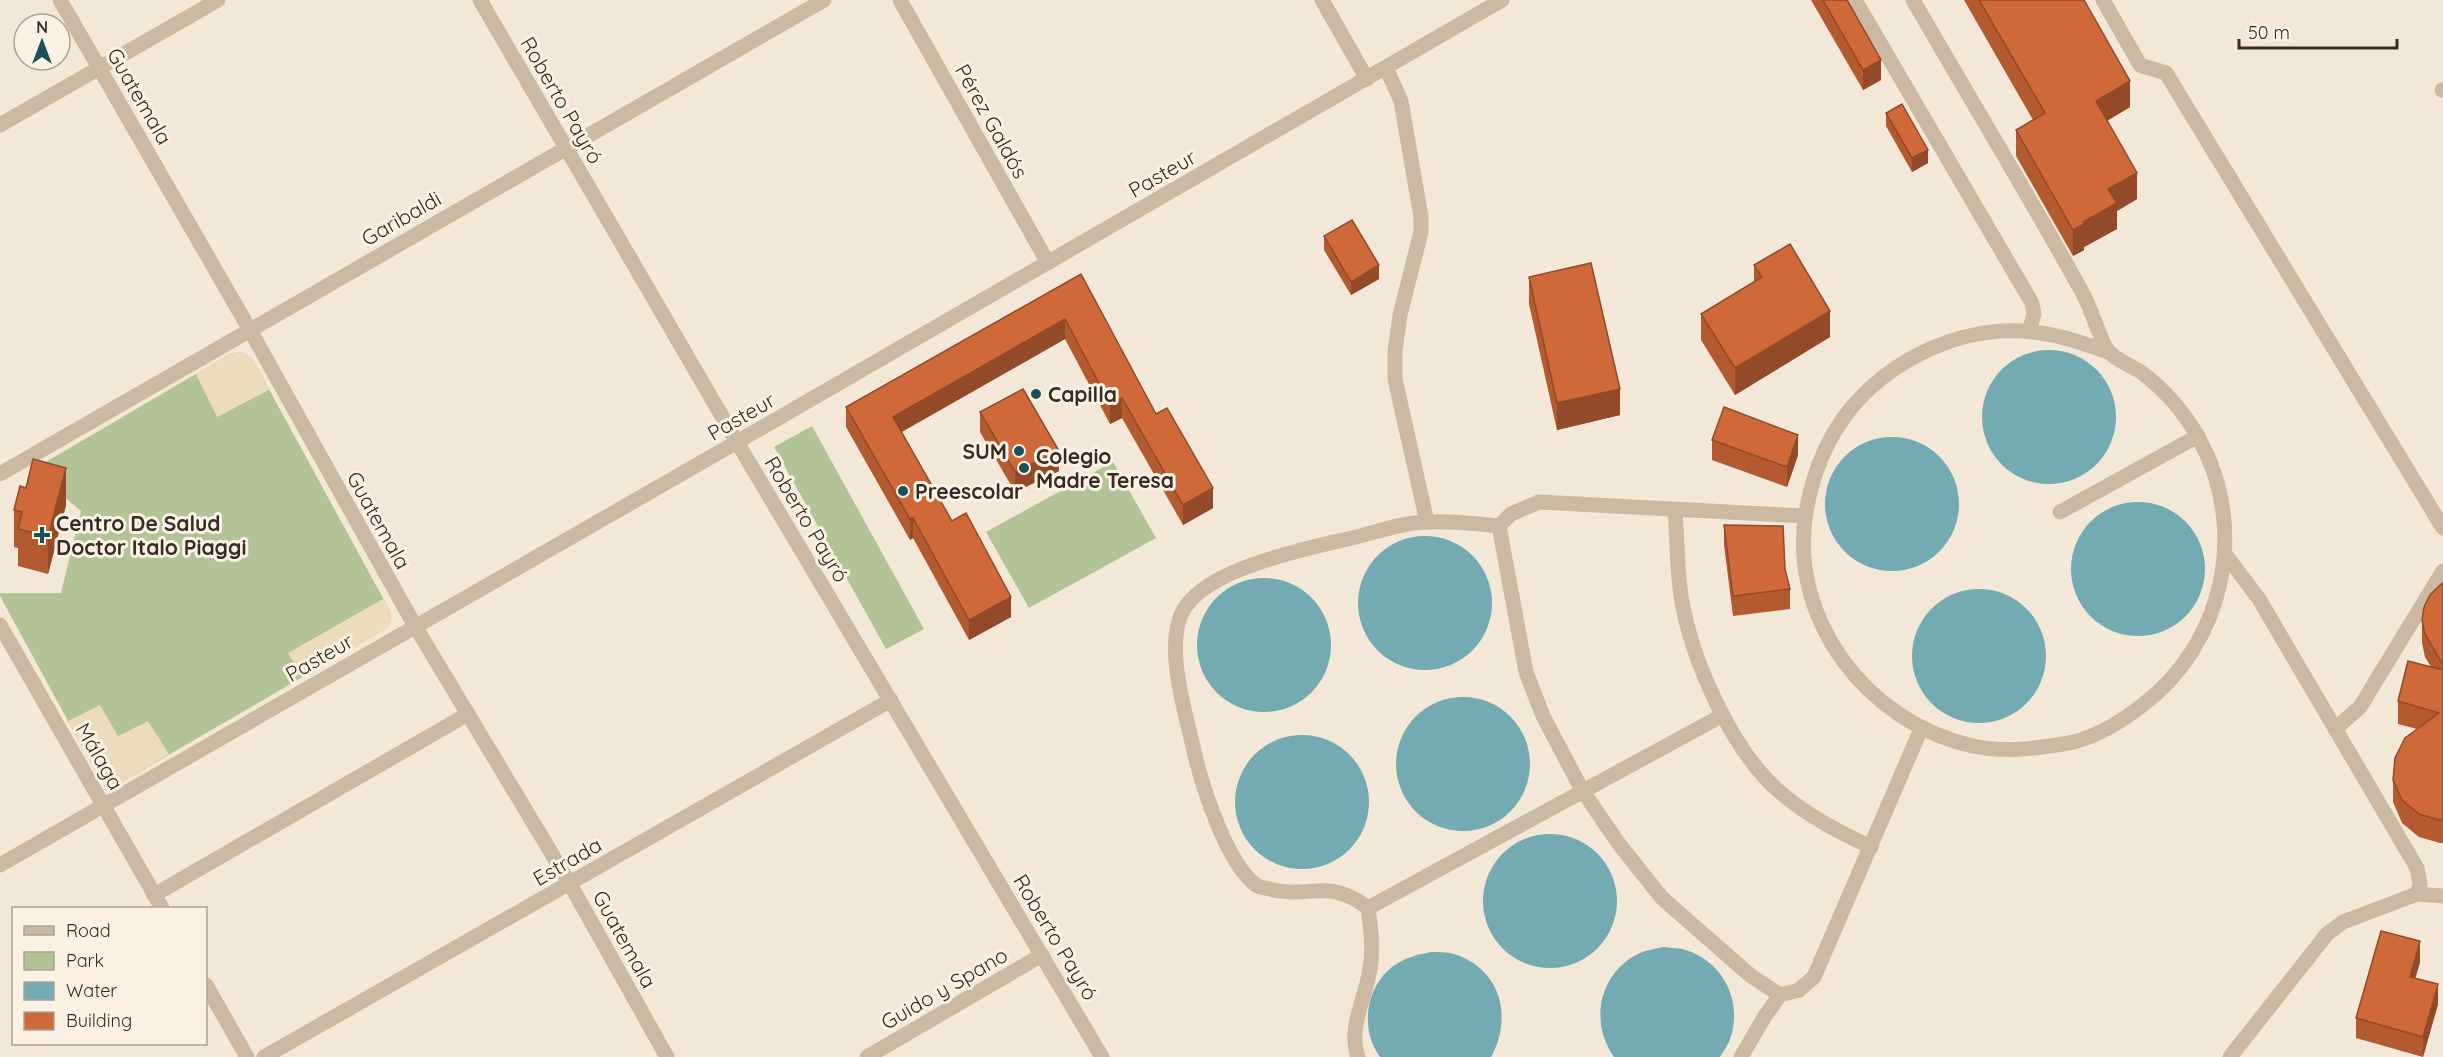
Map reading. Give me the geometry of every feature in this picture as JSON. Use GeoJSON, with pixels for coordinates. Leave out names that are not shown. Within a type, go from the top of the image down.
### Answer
{"type":"FeatureCollection","features":[{"type":"Feature","properties":{"kind":"street","name":"Guatemala"},"geometry":{"type":"LineString","coordinates":[[60,0],[250,330],[415,626],[570,884],[667,1057]]}},
{"type":"Feature","properties":{"kind":"street"},"geometry":{"type":"LineString","coordinates":[[0,125],[218,0]]}},
{"type":"Feature","properties":{"kind":"street","name":"Roberto Payró"},"geometry":{"type":"LineString","coordinates":[[480,0],[737,442],[1102,1057]]}},
{"type":"Feature","properties":{"kind":"street","name":"Garibaldi"},"geometry":{"type":"LineString","coordinates":[[0,474],[824,0]]}},
{"type":"Feature","properties":{"kind":"street","name":"Pérez Galdós"},"geometry":{"type":"LineString","coordinates":[[900,0],[1048,263]]}},
{"type":"Feature","properties":{"kind":"street"},"geometry":{"type":"LineString","coordinates":[[1322,0],[1367,79]]}},
{"type":"Feature","properties":{"kind":"street","name":"Pasteur"},"geometry":{"type":"LineString","coordinates":[[0,865],[1502,0]]}},
{"type":"Feature","properties":{"kind":"street"},"geometry":{"type":"LineString","coordinates":[[1856,0],[2032,303],[2034,314],[2029,331]]}},
{"type":"Feature","properties":{"kind":"street"},"geometry":{"type":"LineString","coordinates":[[1913,0],[2084,296],[2108,352]]}},
{"type":"Feature","properties":{"kind":"street"},"geometry":{"type":"LineString","coordinates":[[2103,0],[2140,64],[2166,73],[2422,497],[2443,528]]}},
{"type":"Feature","properties":{"kind":"street"},"geometry":{"type":"LineString","coordinates":[[1386,68],[1401,101],[1421,217],[1421,232],[1400,315],[1395,351],[1395,379],[1426,522]]}},
{"type":"Feature","properties":{"kind":"street"},"geometry":{"type":"LineString","coordinates":[[2029,331],[2069,338],[2108,352],[2143,374],[2174,402],[2198,436],[2215,474],[2222,503],[2225,554],[2216,605],[2194,652],[2162,692],[2120,722],[2073,743],[2022,751],[1970,746],[1922,729],[1878,701],[1843,663],[1818,618],[1805,568],[1805,516],[1815,472],[1835,431],[1863,395],[1898,365],[1939,345],[1983,333],[2029,331]]}},
{"type":"Feature","properties":{"kind":"street"},"geometry":{"type":"LineString","coordinates":[[2060,513],[2198,436]]}},
{"type":"Feature","properties":{"kind":"street"},"geometry":{"type":"LineString","coordinates":[[1499,526],[1511,514],[1539,502],[1805,516]]}},
{"type":"Feature","properties":{"kind":"street"},"geometry":{"type":"LineString","coordinates":[[1676,510],[1683,607],[1694,650],[1723,716],[1753,764],[1779,792],[1832,828],[1870,847]]}},
{"type":"Feature","properties":{"kind":"street"},"geometry":{"type":"LineString","coordinates":[[1358,1057],[1355,1028],[1370,972],[1372,938],[1368,908],[1352,896],[1324,890],[1286,892],[1257,886],[1236,863],[1201,783],[1178,673],[1177,628],[1184,609],[1205,588],[1240,569],[1297,551],[1412,523],[1445,521],[1499,526]]}},
{"type":"Feature","properties":{"kind":"street"},"geometry":{"type":"LineString","coordinates":[[1499,526],[1526,672],[1543,716],[1582,790],[1619,844],[1662,898],[1751,976],[1780,995]]}},
{"type":"Feature","properties":{"kind":"street"},"geometry":{"type":"LineString","coordinates":[[2225,554],[2259,599],[2417,868],[2420,884],[2417,894]]}},
{"type":"Feature","properties":{"kind":"street"},"geometry":{"type":"LineString","coordinates":[[2335,729],[2360,707],[2443,571]]}},
{"type":"Feature","properties":{"kind":"street","name":"Málaga"},"geometry":{"type":"LineString","coordinates":[[0,626],[158,902]]}},
{"type":"Feature","properties":{"kind":"street","name":"Estrada"},"geometry":{"type":"LineString","coordinates":[[264,1057],[891,700]]}},
{"type":"Feature","properties":{"kind":"street"},"geometry":{"type":"LineString","coordinates":[[158,902],[468,714]]}},
{"type":"Feature","properties":{"kind":"street"},"geometry":{"type":"LineString","coordinates":[[1368,908],[1582,790],[1723,716]]}},
{"type":"Feature","properties":{"kind":"street"},"geometry":{"type":"LineString","coordinates":[[1741,1057],[1780,995],[1799,990],[1814,977],[1922,729]]}},
{"type":"Feature","properties":{"kind":"street"},"geometry":{"type":"LineString","coordinates":[[2229,1057],[2327,934],[2343,921],[2417,894],[2443,896]]}},
{"type":"Feature","properties":{"kind":"street","name":"Guido y Spano"},"geometry":{"type":"LineString","coordinates":[[867,1057],[1042,954]]}},
{"type":"Feature","properties":{"kind":"street"},"geometry":{"type":"LineString","coordinates":[[207,987],[247,1057]]}},
{"type":"Feature","properties":{"kind":"green space"},"geometry":{"type":"Polygon","coordinates":[[[242,352],[252,358],[390,611],[391,620],[387,628],[122,782],[109,784],[99,778],[0,596],[0,593],[61,593],[81,511],[32,470],[230,354],[242,352]]]}},
{"type":"Feature","properties":{"kind":"green space"},"geometry":{"type":"Polygon","coordinates":[[[812,426],[924,629],[886,649],[774,447],[812,426]]]}},
{"type":"Feature","properties":{"kind":"green space"},"geometry":{"type":"Polygon","coordinates":[[[1113,462],[1156,538],[1029,608],[986,532],[1113,462]]]}},
{"type":"Feature","properties":{"kind":"shaded area"},"geometry":{"type":"Polygon","coordinates":[[[242,352],[252,358],[269,390],[217,417],[196,374],[230,354],[242,352]]]}},
{"type":"Feature","properties":{"kind":"shaded area"},"geometry":{"type":"Polygon","coordinates":[[[383,599],[390,611],[391,620],[387,628],[303,677],[288,653],[383,599]]]}},
{"type":"Feature","properties":{"kind":"shaded area"},"geometry":{"type":"Polygon","coordinates":[[[100,705],[118,736],[148,721],[169,754],[122,782],[109,784],[99,778],[68,721],[100,705]]]}},
{"type":"Feature","properties":{"kind":"water"},"geometry":{"type":"Polygon","coordinates":[[[2049,350],[2075,355],[2097,369],[2111,391],[2116,417],[2111,443],[2097,465],[2075,479],[2049,484],[2023,479],[2001,465],[1987,443],[1982,417],[1987,391],[2001,369],[2023,355],[2049,350]]]}},
{"type":"Feature","properties":{"kind":"water"},"geometry":{"type":"Polygon","coordinates":[[[1892,437],[1918,442],[1940,456],[1954,478],[1959,504],[1954,530],[1940,552],[1918,566],[1892,571],[1866,566],[1844,552],[1830,530],[1825,504],[1830,478],[1844,456],[1866,442],[1892,437]]]}},
{"type":"Feature","properties":{"kind":"water"},"geometry":{"type":"Polygon","coordinates":[[[2138,502],[2164,507],[2186,521],[2200,543],[2205,569],[2200,595],[2186,617],[2164,631],[2138,636],[2112,631],[2090,617],[2076,595],[2071,569],[2076,543],[2090,521],[2112,507],[2138,502]]]}},
{"type":"Feature","properties":{"kind":"water"},"geometry":{"type":"Polygon","coordinates":[[[1425,536],[1451,541],[1473,555],[1487,577],[1492,603],[1487,629],[1473,651],[1451,665],[1425,670],[1399,665],[1377,651],[1363,629],[1358,603],[1363,577],[1377,555],[1399,541],[1425,536]]]}},
{"type":"Feature","properties":{"kind":"water"},"geometry":{"type":"Polygon","coordinates":[[[1264,578],[1290,583],[1312,597],[1326,619],[1331,645],[1326,671],[1312,693],[1290,707],[1264,712],[1238,707],[1216,693],[1202,671],[1197,645],[1202,619],[1216,597],[1238,583],[1264,578]]]}},
{"type":"Feature","properties":{"kind":"water"},"geometry":{"type":"Polygon","coordinates":[[[1979,589],[2005,594],[2027,608],[2041,630],[2046,656],[2041,682],[2027,704],[2005,718],[1979,723],[1953,718],[1931,704],[1917,682],[1912,656],[1917,630],[1931,608],[1953,594],[1979,589]]]}},
{"type":"Feature","properties":{"kind":"water"},"geometry":{"type":"Polygon","coordinates":[[[1463,697],[1489,702],[1511,716],[1525,738],[1530,764],[1525,790],[1511,812],[1489,826],[1463,831],[1437,826],[1415,812],[1401,790],[1396,764],[1401,738],[1415,716],[1437,702],[1463,697]]]}},
{"type":"Feature","properties":{"kind":"water"},"geometry":{"type":"Polygon","coordinates":[[[1302,735],[1328,740],[1350,754],[1364,776],[1369,802],[1364,828],[1350,850],[1328,864],[1302,869],[1276,864],[1254,850],[1240,828],[1235,802],[1240,776],[1254,754],[1276,740],[1302,735]]]}},
{"type":"Feature","properties":{"kind":"water"},"geometry":{"type":"Polygon","coordinates":[[[1550,834],[1576,839],[1598,853],[1612,875],[1617,901],[1612,927],[1598,949],[1576,963],[1550,968],[1524,963],[1502,949],[1488,927],[1483,901],[1488,875],[1502,853],[1524,839],[1550,834]]]}},
{"type":"Feature","properties":{"kind":"water"},"geometry":{"type":"Polygon","coordinates":[[[1663,947],[1683,949],[1699,956],[1710,963],[1726,984],[1734,1009],[1734,1022],[1728,1044],[1720,1057],[1614,1057],[1606,1043],[1600,1014],[1607,985],[1626,961],[1640,953],[1663,947]]]}},
{"type":"Feature","properties":{"kind":"water"},"geometry":{"type":"Polygon","coordinates":[[[1431,952],[1451,953],[1470,961],[1483,971],[1492,983],[1498,996],[1501,1026],[1498,1042],[1491,1057],[1380,1057],[1374,1046],[1368,1022],[1368,1010],[1376,986],[1392,967],[1410,957],[1431,952]]]}},
{"type":"Feature","properties":{"kind":"building"},"geometry":{"type":"Polygon","coordinates":[[[1823,0],[1847,0],[1881,60],[1863,70],[1823,0]]]}},
{"type":"Feature","properties":{"kind":"building"},"geometry":{"type":"Polygon","coordinates":[[[1979,0],[2084,0],[2130,81],[2096,101],[2137,173],[2108,189],[2117,203],[2073,230],[2016,130],[2045,113],[1979,0]]]}},
{"type":"Feature","properties":{"kind":"building"},"geometry":{"type":"Polygon","coordinates":[[[1902,104],[1928,150],[1912,158],[1886,113],[1902,104]]]}},
{"type":"Feature","properties":{"kind":"building"},"geometry":{"type":"Polygon","coordinates":[[[1352,220],[1379,265],[1351,282],[1324,236],[1352,220]]]}},
{"type":"Feature","properties":{"kind":"building"},"geometry":{"type":"Polygon","coordinates":[[[1790,244],[1830,311],[1735,368],[1701,314],[1762,277],[1754,265],[1790,244]]]}},
{"type":"Feature","properties":{"kind":"building"},"geometry":{"type":"Polygon","coordinates":[[[1591,263],[1620,389],[1557,403],[1529,277],[1591,263]]]}},
{"type":"Feature","properties":{"kind":"building"},"geometry":{"type":"Polygon","coordinates":[[[1081,274],[1156,414],[1167,408],[1213,488],[1183,505],[1122,398],[1110,404],[1065,319],[893,417],[952,521],[966,513],[1011,597],[969,620],[913,518],[910,519],[846,407],[1081,274]]]}},
{"type":"Feature","properties":{"kind":"building"},"geometry":{"type":"Polygon","coordinates":[[[1023,389],[1059,451],[1015,472],[980,412],[1023,389]]]}},
{"type":"Feature","properties":{"kind":"building"},"geometry":{"type":"Polygon","coordinates":[[[1724,407],[1798,435],[1787,467],[1712,440],[1724,407]]]}},
{"type":"Feature","properties":{"kind":"building"},"geometry":{"type":"Polygon","coordinates":[[[33,459],[66,468],[48,536],[18,529],[22,512],[14,510],[20,486],[26,488],[33,459]]]}},
{"type":"Feature","properties":{"kind":"building"},"geometry":{"type":"Polygon","coordinates":[[[1724,525],[1783,526],[1785,569],[1790,589],[1733,596],[1724,525]]]}},
{"type":"Feature","properties":{"kind":"building"},"geometry":{"type":"Polygon","coordinates":[[[2443,583],[2443,665],[2425,634],[2422,620],[2424,607],[2430,595],[2443,583]]]}},
{"type":"Feature","properties":{"kind":"building"},"geometry":{"type":"Polygon","coordinates":[[[2408,661],[2443,670],[2443,820],[2419,814],[2402,800],[2393,780],[2395,758],[2405,738],[2439,713],[2398,701],[2408,661]]]}},
{"type":"Feature","properties":{"kind":"building"},"geometry":{"type":"Polygon","coordinates":[[[2381,931],[2420,941],[2410,977],[2438,984],[2423,1037],[2356,1018],[2381,931]]]}},
{"type":"Feature","properties":{"kind":"place","name":"Capilla"},"geometry":{"type":"Point","coordinates":[1036,394]}},
{"type":"Feature","properties":{"kind":"place","name":"SUM"},"geometry":{"type":"Point","coordinates":[1019,451]}},
{"type":"Feature","properties":{"kind":"place","name":"Colegio Madre Teresa"},"geometry":{"type":"Point","coordinates":[1024,468]}},
{"type":"Feature","properties":{"kind":"place","name":"Preescolar"},"geometry":{"type":"Point","coordinates":[903,491]}},
{"type":"Feature","properties":{"kind":"place","name":"Centro De Salud Doctor Italo Piaggi"},"geometry":{"type":"Point","coordinates":[42,535]}}]}
